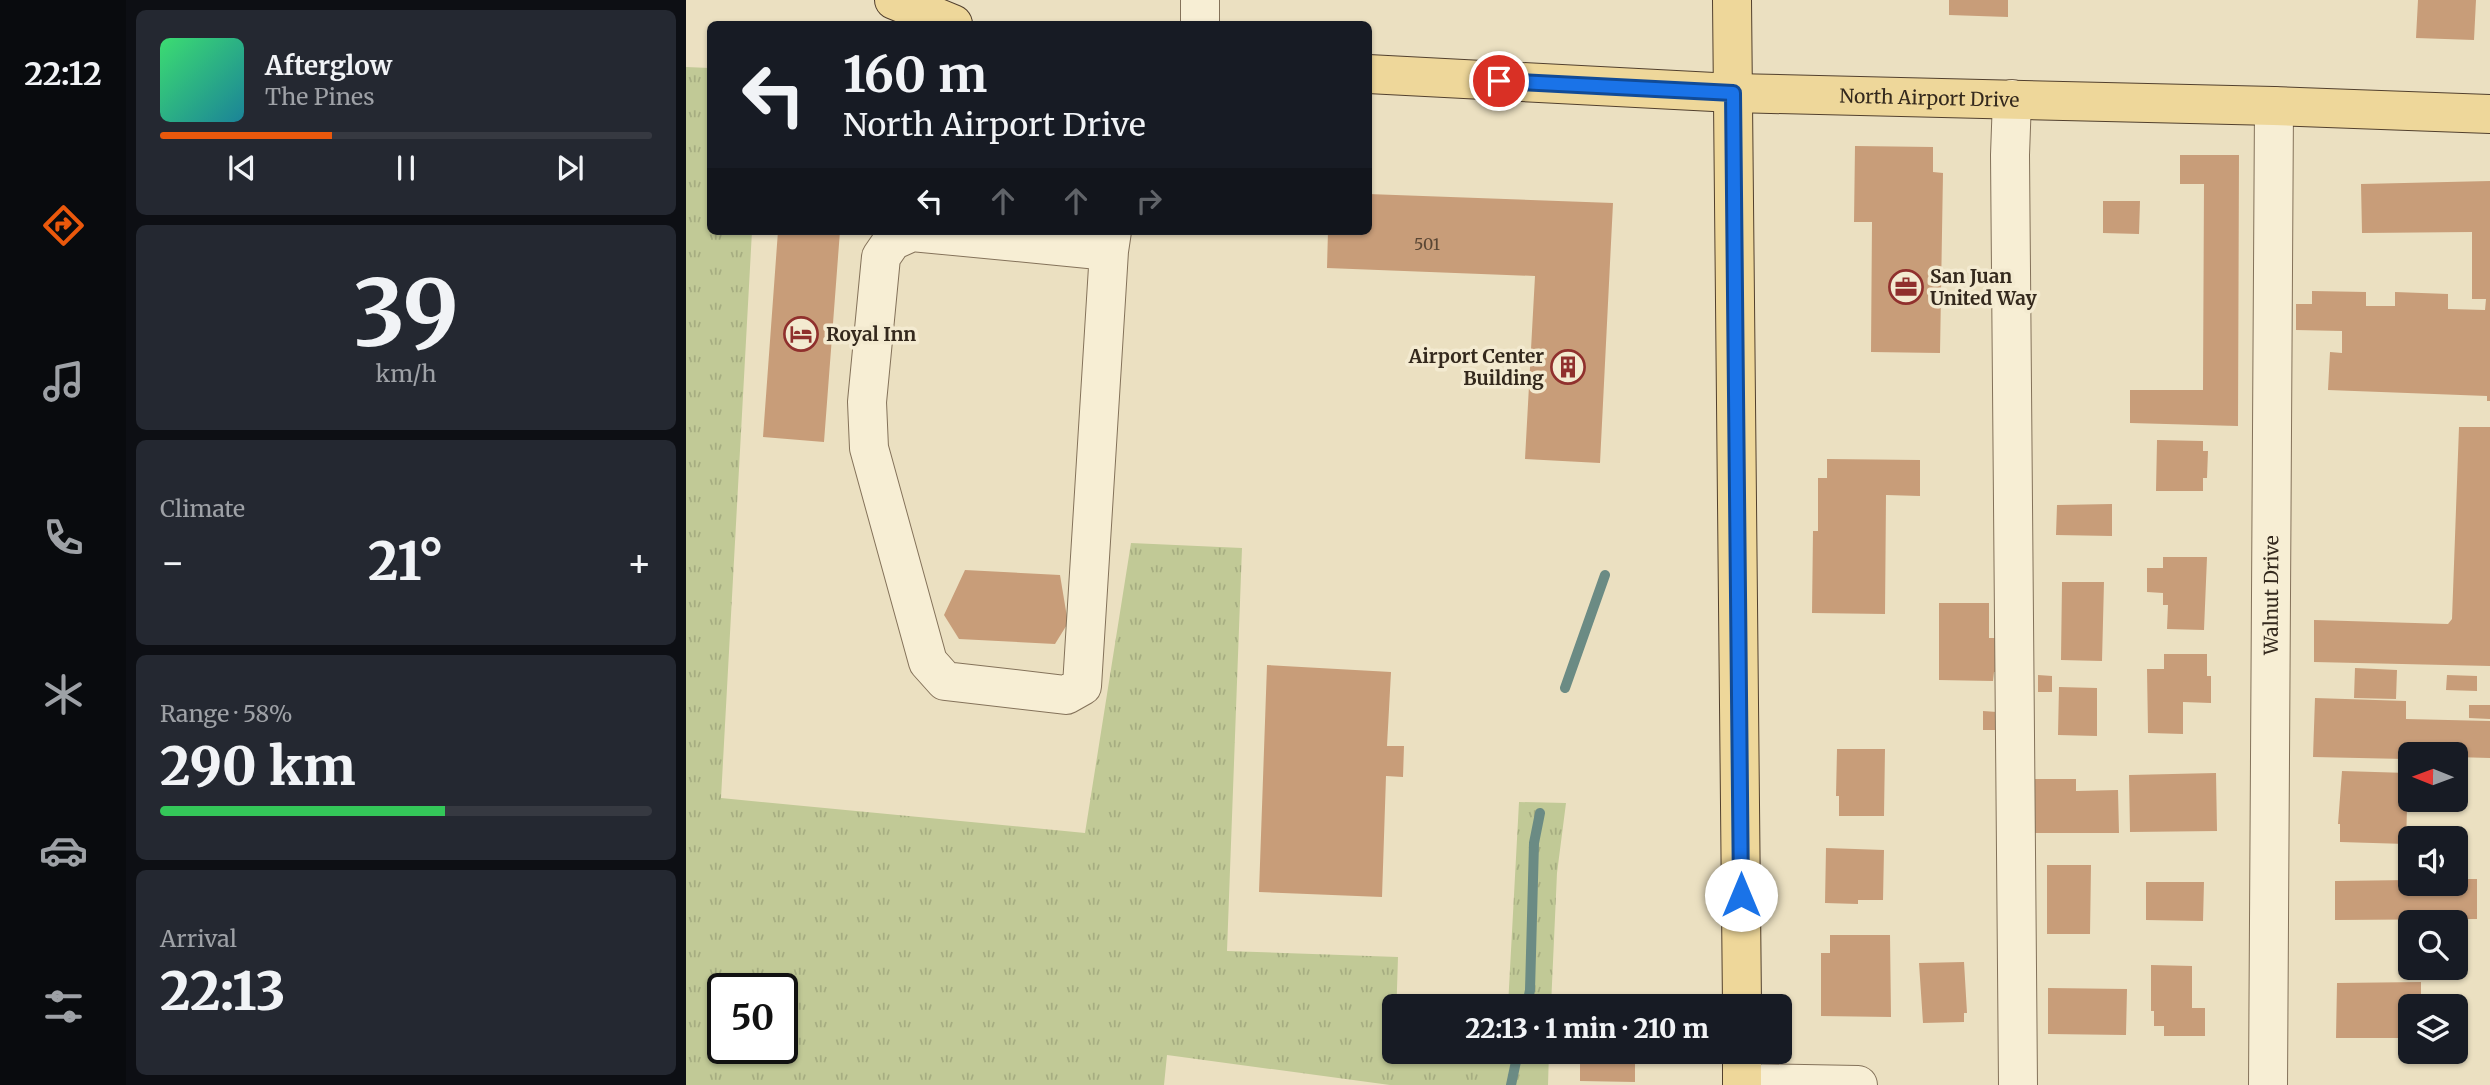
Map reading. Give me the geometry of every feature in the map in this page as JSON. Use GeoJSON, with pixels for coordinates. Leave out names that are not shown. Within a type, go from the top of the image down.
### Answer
{"type":"FeatureCollection","features":[{"type":"Feature","properties":{"kind":"main road"},"geometry":{"type":"LineString","coordinates":[[894,0],[946,21]]}},
{"type":"Feature","properties":{"kind":"main road"},"geometry":{"type":"LineString","coordinates":[[1732,0],[1741,994]]}},
{"type":"Feature","properties":{"kind":"main road","name":"North Airport Drive"},"geometry":{"type":"LineString","coordinates":[[1372,74],[1733,93],[2490,114]]}},
{"type":"Feature","properties":{"kind":"street"},"geometry":{"type":"LineString","coordinates":[[1200,0],[1200,21]]}},
{"type":"Feature","properties":{"kind":"street"},"geometry":{"type":"LineString","coordinates":[[2012,99],[2010,155],[2018,1085]]}},
{"type":"Feature","properties":{"kind":"street","name":"Walnut Drive"},"geometry":{"type":"LineString","coordinates":[[2268,1085],[2274,106]]}},
{"type":"Feature","properties":{"kind":"street"},"geometry":{"type":"LineString","coordinates":[[905,235],[892,241],[881,257],[867,402],[869,448],[928,662],[945,681],[1066,695],[1082,686],[1111,241],[978,235]]}},
{"type":"Feature","properties":{"kind":"street"},"geometry":{"type":"LineString","coordinates":[[1742,1073],[1858,1085]]}},
{"type":"Feature","properties":{"kind":"green space"},"geometry":{"type":"Polygon","coordinates":[[[686,67],[707,68],[707,235],[752,235],[721,798],[1085,833],[1131,543],[1242,548],[1227,951],[1398,957],[1397,994],[1382,994],[1382,1064],[1549,1064],[1548,1085],[1390,1085],[1167,1055],[1164,1085],[686,1085],[686,67]]]}},
{"type":"Feature","properties":{"kind":"green space"},"geometry":{"type":"Polygon","coordinates":[[[1519,802],[1566,803],[1557,873],[1552,994],[1509,994],[1519,802]]]}},
{"type":"Feature","properties":{"kind":"building"},"geometry":{"type":"Polygon","coordinates":[[[1949,0],[2008,0],[2008,17],[1949,15],[1949,0]]]}},
{"type":"Feature","properties":{"kind":"building"},"geometry":{"type":"Polygon","coordinates":[[[2418,0],[2476,0],[2474,40],[2416,38],[2418,0]]]}},
{"type":"Feature","properties":{"kind":"building","name":"San Juan United Way"},"geometry":{"type":"Polygon","coordinates":[[[1855,146],[1933,147],[1933,172],[1943,173],[1940,353],[1871,352],[1872,222],[1854,222],[1855,146]]]}},
{"type":"Feature","properties":{"kind":"building"},"geometry":{"type":"Polygon","coordinates":[[[2180,155],[2239,155],[2238,426],[2130,423],[2130,390],[2203,390],[2204,184],[2180,184],[2180,155]]]}},
{"type":"Feature","properties":{"kind":"building"},"geometry":{"type":"Polygon","coordinates":[[[2490,181],[2490,401],[2487,401],[2487,396],[2328,390],[2330,352],[2342,353],[2342,331],[2296,330],[2296,304],[2312,304],[2312,291],[2366,292],[2366,306],[2395,306],[2395,292],[2448,294],[2448,309],[2485,310],[2486,299],[2472,299],[2472,232],[2362,233],[2361,184],[2490,181]]]}},
{"type":"Feature","properties":{"kind":"building","name":"Airport Center Building"},"geometry":{"type":"Polygon","coordinates":[[[1372,194],[1613,203],[1600,463],[1525,459],[1535,276],[1327,268],[1328,235],[1372,235],[1372,194]]]}},
{"type":"Feature","properties":{"kind":"building"},"geometry":{"type":"Polygon","coordinates":[[[2103,201],[2140,201],[2139,234],[2103,233],[2103,201]]]}},
{"type":"Feature","properties":{"kind":"building","name":"Royal Inn"},"geometry":{"type":"Polygon","coordinates":[[[778,235],[840,235],[824,442],[763,437],[778,235]]]}},
{"type":"Feature","properties":{"kind":"building"},"geometry":{"type":"Polygon","coordinates":[[[2459,427],[2490,427],[2490,666],[2314,662],[2314,620],[2448,624],[2452,619],[2459,427]]]}},
{"type":"Feature","properties":{"kind":"building"},"geometry":{"type":"Polygon","coordinates":[[[2157,440],[2203,441],[2203,451],[2208,451],[2207,478],[2203,478],[2203,491],[2156,491],[2157,440]]]}},
{"type":"Feature","properties":{"kind":"building"},"geometry":{"type":"Polygon","coordinates":[[[1827,459],[1920,460],[1920,496],[1886,495],[1885,614],[1812,613],[1813,531],[1818,531],[1818,478],[1827,478],[1827,459]]]}},
{"type":"Feature","properties":{"kind":"building"},"geometry":{"type":"Polygon","coordinates":[[[2112,504],[2112,536],[2056,535],[2057,505],[2112,504]]]}},
{"type":"Feature","properties":{"kind":"building"},"geometry":{"type":"Polygon","coordinates":[[[2163,557],[2207,557],[2204,630],[2167,629],[2168,605],[2163,605],[2163,593],[2147,592],[2147,568],[2163,568],[2163,557]]]}},
{"type":"Feature","properties":{"kind":"building"},"geometry":{"type":"Polygon","coordinates":[[[965,570],[1060,575],[1068,623],[1055,644],[959,639],[944,615],[965,570]]]}},
{"type":"Feature","properties":{"kind":"building"},"geometry":{"type":"Polygon","coordinates":[[[2062,582],[2104,582],[2102,661],[2061,660],[2062,582]]]}},
{"type":"Feature","properties":{"kind":"building"},"geometry":{"type":"Polygon","coordinates":[[[1939,603],[1989,603],[1989,638],[2001,638],[2001,672],[1994,672],[1993,681],[1939,680],[1939,603]]]}},
{"type":"Feature","properties":{"kind":"building"},"geometry":{"type":"Polygon","coordinates":[[[2164,654],[2207,654],[2207,676],[2211,676],[2211,703],[2183,702],[2183,734],[2148,733],[2147,669],[2164,669],[2164,654]]]}},
{"type":"Feature","properties":{"kind":"building"},"geometry":{"type":"Polygon","coordinates":[[[1267,665],[1391,672],[1387,746],[1404,746],[1403,777],[1386,776],[1382,897],[1259,892],[1267,665]]]}},
{"type":"Feature","properties":{"kind":"building"},"geometry":{"type":"Polygon","coordinates":[[[2355,668],[2397,670],[2396,699],[2354,698],[2355,668]]]}},
{"type":"Feature","properties":{"kind":"building"},"geometry":{"type":"Polygon","coordinates":[[[2038,675],[2052,676],[2052,692],[2038,692],[2038,675]]]}},
{"type":"Feature","properties":{"kind":"building"},"geometry":{"type":"Polygon","coordinates":[[[2447,675],[2477,676],[2477,691],[2446,690],[2447,675]]]}},
{"type":"Feature","properties":{"kind":"building"},"geometry":{"type":"Polygon","coordinates":[[[2059,687],[2097,688],[2097,736],[2058,735],[2059,687]]]}},
{"type":"Feature","properties":{"kind":"building"},"geometry":{"type":"Polygon","coordinates":[[[2315,698],[2406,701],[2406,719],[2490,721],[2490,758],[2468,757],[2468,742],[2398,742],[2398,759],[2313,757],[2315,698]]]}},
{"type":"Feature","properties":{"kind":"building"},"geometry":{"type":"Polygon","coordinates":[[[2469,705],[2490,705],[2490,719],[2469,718],[2469,705]]]}},
{"type":"Feature","properties":{"kind":"building"},"geometry":{"type":"Polygon","coordinates":[[[1983,711],[1997,712],[1997,730],[1983,730],[1983,711]]]}},
{"type":"Feature","properties":{"kind":"building"},"geometry":{"type":"Polygon","coordinates":[[[1837,749],[1885,749],[1884,816],[1839,816],[1839,796],[1836,796],[1837,749]]]}},
{"type":"Feature","properties":{"kind":"building"},"geometry":{"type":"Polygon","coordinates":[[[2342,771],[2398,773],[2398,812],[2407,812],[2407,826],[2398,826],[2398,844],[2340,842],[2338,824],[2342,771]]]}},
{"type":"Feature","properties":{"kind":"building"},"geometry":{"type":"Polygon","coordinates":[[[2216,773],[2217,831],[2130,832],[2129,775],[2216,773]]]}},
{"type":"Feature","properties":{"kind":"building"},"geometry":{"type":"Polygon","coordinates":[[[2034,779],[2076,779],[2076,791],[2118,790],[2119,833],[2034,833],[2034,779]]]}},
{"type":"Feature","properties":{"kind":"building"},"geometry":{"type":"Polygon","coordinates":[[[1826,848],[1884,850],[1883,900],[1858,900],[1858,904],[1825,903],[1826,848]]]}},
{"type":"Feature","properties":{"kind":"building"},"geometry":{"type":"Polygon","coordinates":[[[2047,865],[2091,865],[2090,934],[2047,934],[2047,865]]]}},
{"type":"Feature","properties":{"kind":"building"},"geometry":{"type":"Polygon","coordinates":[[[2468,879],[2477,879],[2477,919],[2468,919],[2468,910],[2398,910],[2398,920],[2335,920],[2335,881],[2398,880],[2398,896],[2468,896],[2468,879]]]}},
{"type":"Feature","properties":{"kind":"building"},"geometry":{"type":"Polygon","coordinates":[[[2146,882],[2204,882],[2203,921],[2146,920],[2146,882]]]}},
{"type":"Feature","properties":{"kind":"building"},"geometry":{"type":"Polygon","coordinates":[[[1830,935],[1890,935],[1891,1017],[1821,1016],[1821,953],[1830,953],[1830,935]]]}},
{"type":"Feature","properties":{"kind":"building"},"geometry":{"type":"Polygon","coordinates":[[[1964,962],[1967,1013],[1964,1013],[1964,1022],[1923,1023],[1919,963],[1964,962]]]}},
{"type":"Feature","properties":{"kind":"building"},"geometry":{"type":"Polygon","coordinates":[[[2151,965],[2192,966],[2192,1008],[2205,1008],[2205,1036],[2164,1036],[2164,1026],[2154,1026],[2154,1011],[2151,1011],[2151,965]]]}},
{"type":"Feature","properties":{"kind":"building"},"geometry":{"type":"Polygon","coordinates":[[[2421,982],[2421,994],[2398,994],[2398,1038],[2336,1038],[2337,983],[2421,982]]]}},
{"type":"Feature","properties":{"kind":"building"},"geometry":{"type":"Polygon","coordinates":[[[2048,988],[2127,989],[2126,1035],[2048,1034],[2048,988]]]}},
{"type":"Feature","properties":{"kind":"building"},"geometry":{"type":"Polygon","coordinates":[[[1580,1064],[1635,1064],[1635,1082],[1580,1081],[1580,1064]]]}},
{"type":"Feature","properties":{"kind":"waterway"},"geometry":{"type":"LineString","coordinates":[[1565,688],[1605,575]]}},
{"type":"Feature","properties":{"kind":"waterway"},"geometry":{"type":"LineString","coordinates":[[1529,994],[1534,843],[1540,813]]}},
{"type":"Feature","properties":{"kind":"waterway"},"geometry":{"type":"LineString","coordinates":[[1511,1085],[1515,1064]]}},
{"type":"Feature","properties":{"kind":"place","name":"San Juan United Way"},"geometry":{"type":"Point","coordinates":[1906,287]}},
{"type":"Feature","properties":{"kind":"place","name":"Royal Inn"},"geometry":{"type":"Point","coordinates":[801,334]}},
{"type":"Feature","properties":{"kind":"place","name":"Airport Center Building"},"geometry":{"type":"Point","coordinates":[1568,367]}},
{"type":"Feature","properties":{"kind":"route"},"geometry":{"type":"LineString","coordinates":[[1499,81],[1733,93],[1741,895]]}}]}
